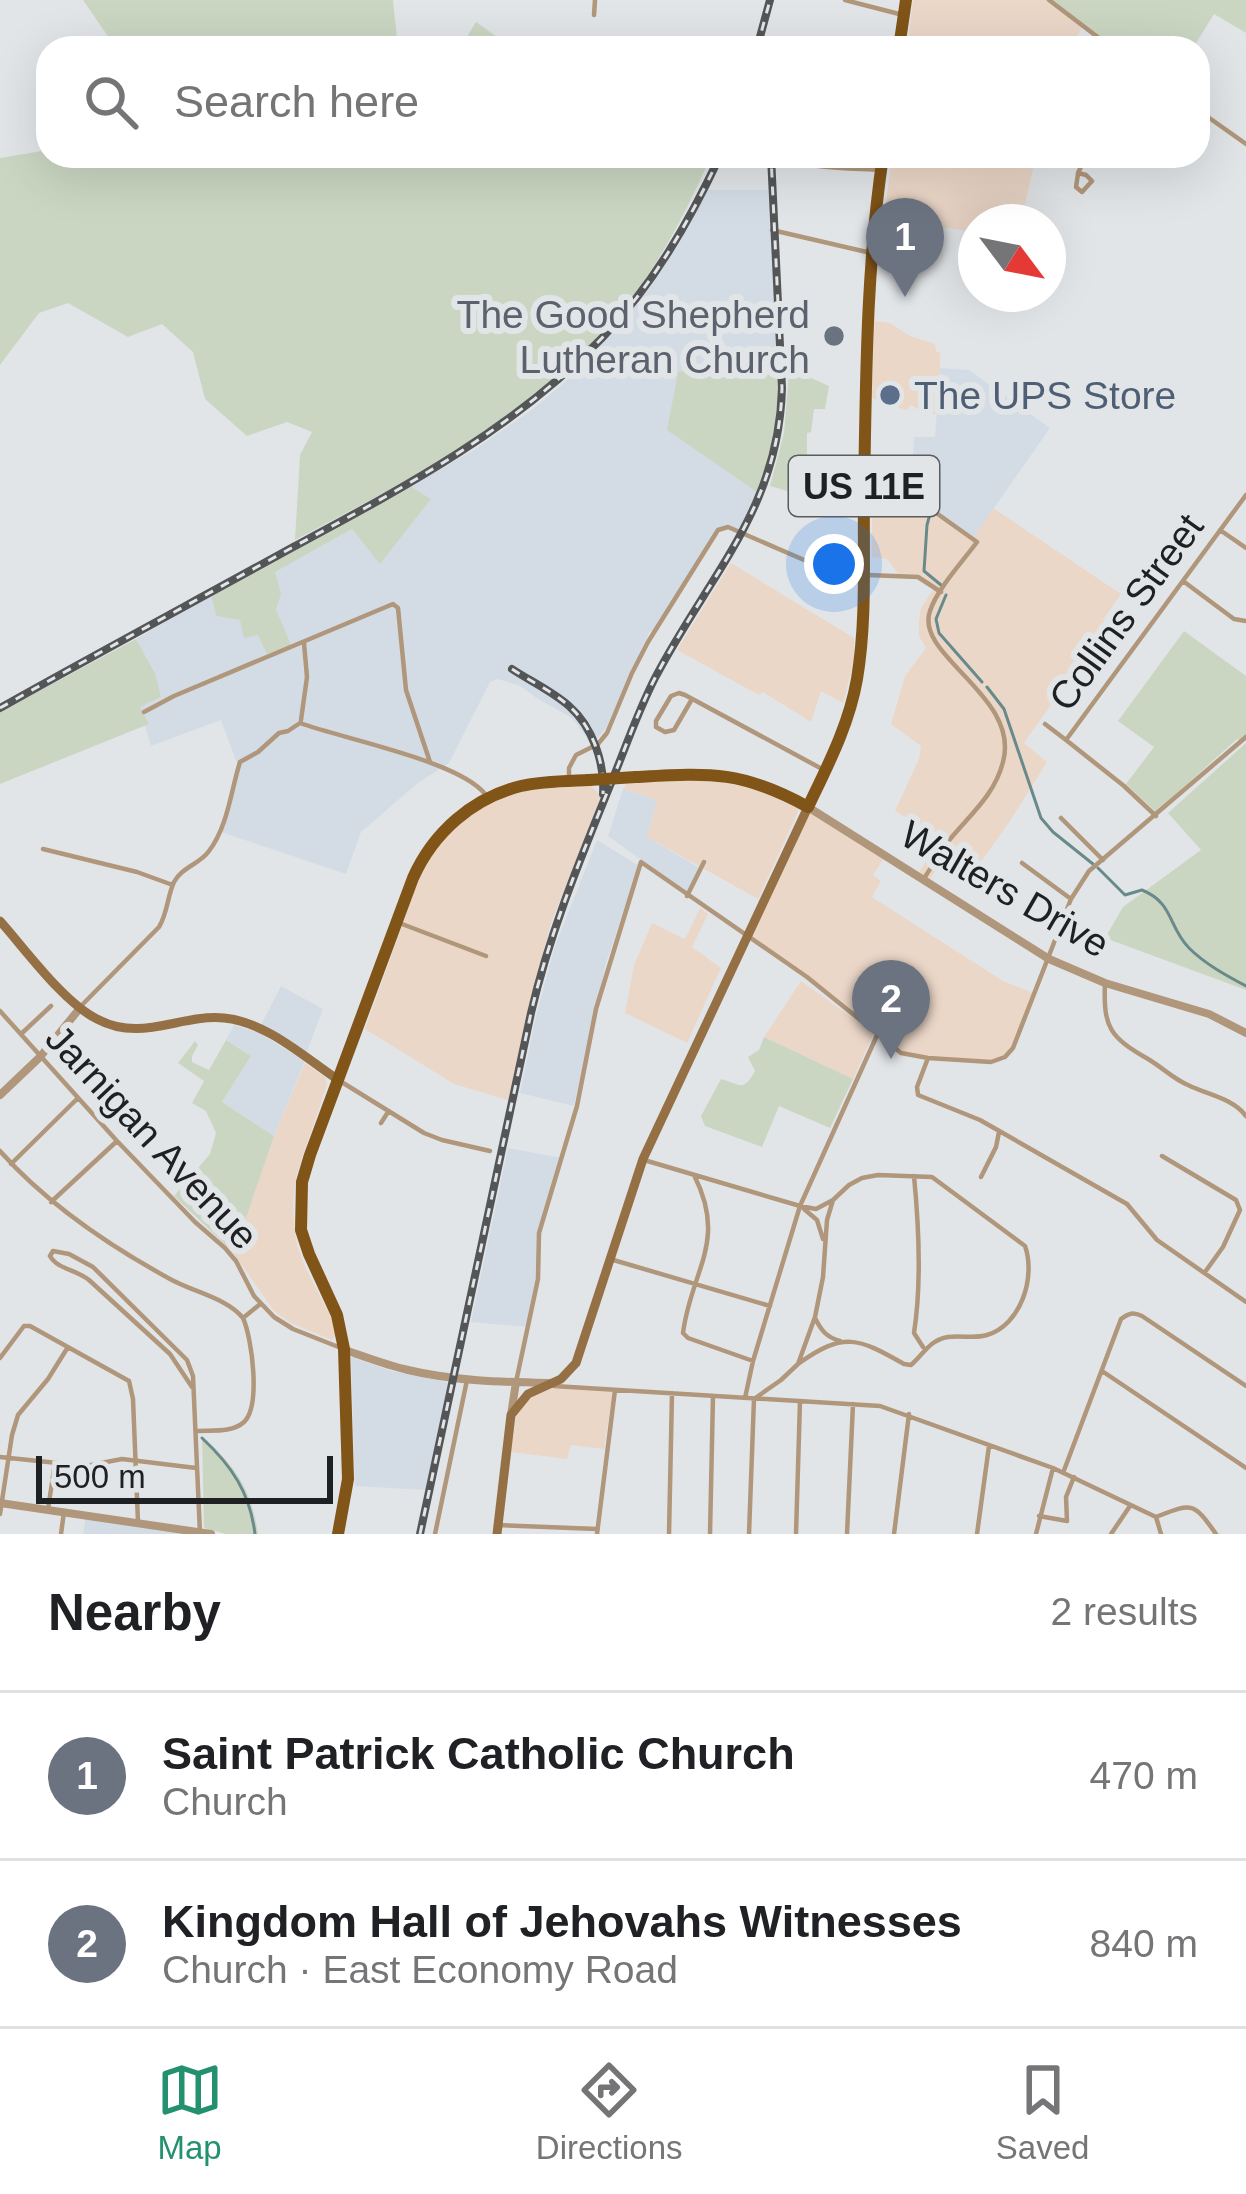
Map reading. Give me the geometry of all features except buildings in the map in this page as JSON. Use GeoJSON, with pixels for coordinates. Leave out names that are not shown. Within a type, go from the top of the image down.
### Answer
{"type":"FeatureCollection","features":[{"type":"Feature","properties":{"kind":"main road","name":"US 11E"},"geometry":{"type":"LineString","coordinates":[[808,807],[838,744],[856,681],[871,253],[881,168]]}},
{"type":"Feature","properties":{"kind":"main road"},"geometry":{"type":"LineString","coordinates":[[338,1534],[347,1479],[344,1349],[338,1315],[302,1230],[302,1182],[418,866],[455,821],[487,799],[522,786],[702,774],[736,777],[808,807],[643,1160],[581,1352],[566,1375],[528,1394],[511,1414],[497,1529]]}},
{"type":"Feature","properties":{"kind":"main road"},"geometry":{"type":"LineString","coordinates":[[784,794],[803,794],[823,776]]}},
{"type":"Feature","properties":{"kind":"main road"},"geometry":{"type":"LineString","coordinates":[[0,921],[80,1008],[98,1021],[157,1029],[211,1018],[238,1021],[260,1029],[337,1079]]}},
{"type":"Feature","properties":{"kind":"street"},"geometry":{"type":"LineString","coordinates":[[594,15],[595,0]]}},
{"type":"Feature","properties":{"kind":"street"},"geometry":{"type":"LineString","coordinates":[[845,0],[905,8]]}},
{"type":"Feature","properties":{"kind":"street"},"geometry":{"type":"LineString","coordinates":[[1049,0],[1096,36]]}},
{"type":"Feature","properties":{"kind":"street"},"geometry":{"type":"LineString","coordinates":[[1210,118],[1246,144]]}},
{"type":"Feature","properties":{"kind":"street"},"geometry":{"type":"LineString","coordinates":[[1078,172],[1080,168]]}},
{"type":"Feature","properties":{"kind":"street"},"geometry":{"type":"LineString","coordinates":[[772,230],[871,253]]}},
{"type":"Feature","properties":{"kind":"street","name":"Collins Street"},"geometry":{"type":"LineString","coordinates":[[1045,724],[1066,740],[1246,495]]}},
{"type":"Feature","properties":{"kind":"street"},"geometry":{"type":"LineString","coordinates":[[864,498],[915,499],[977,542],[930,610],[930,632],[998,718],[1005,754],[991,790],[924,878]]}},
{"type":"Feature","properties":{"kind":"street"},"geometry":{"type":"LineString","coordinates":[[569,781],[572,760],[607,733],[654,632],[718,530],[728,527],[811,562],[918,577],[941,592]]}},
{"type":"Feature","properties":{"kind":"street"},"geometry":{"type":"LineString","coordinates":[[1220,530],[1246,548]]}},
{"type":"Feature","properties":{"kind":"street"},"geometry":{"type":"LineString","coordinates":[[1183,580],[1234,619],[1246,621]]}},
{"type":"Feature","properties":{"kind":"street"},"geometry":{"type":"LineString","coordinates":[[144,712],[393,604],[406,690],[430,762]]}},
{"type":"Feature","properties":{"kind":"street"},"geometry":{"type":"LineString","coordinates":[[0,1095],[159,927],[172,886],[209,852],[216,839],[240,762],[300,723],[307,676],[304,643]]}},
{"type":"Feature","properties":{"kind":"street"},"geometry":{"type":"LineString","coordinates":[[692,699],[674,730],[656,727],[671,695],[679,693],[692,699],[823,776]]}},
{"type":"Feature","properties":{"kind":"street"},"geometry":{"type":"LineString","coordinates":[[300,723],[467,777],[487,799]]}},
{"type":"Feature","properties":{"kind":"street"},"geometry":{"type":"LineString","coordinates":[[511,1414],[538,1280],[539,1233],[640,862],[807,977],[901,1052],[991,1062],[1005,1057],[1019,1036],[1071,899],[1089,871],[1246,737]]}},
{"type":"Feature","properties":{"kind":"street"},"geometry":{"type":"LineString","coordinates":[[1066,740],[1156,816]]}},
{"type":"Feature","properties":{"kind":"street","name":"Walters Drive"},"geometry":{"type":"LineString","coordinates":[[808,807],[1049,959],[1105,983],[1209,1014],[1246,1033]]}},
{"type":"Feature","properties":{"kind":"street"},"geometry":{"type":"LineString","coordinates":[[1061,818],[1103,860]]}},
{"type":"Feature","properties":{"kind":"street"},"geometry":{"type":"LineString","coordinates":[[43,849],[137,872],[172,886]]}},
{"type":"Feature","properties":{"kind":"street"},"geometry":{"type":"LineString","coordinates":[[687,896],[704,862]]}},
{"type":"Feature","properties":{"kind":"street"},"geometry":{"type":"LineString","coordinates":[[1022,863],[1071,899]]}},
{"type":"Feature","properties":{"kind":"street"},"geometry":{"type":"LineString","coordinates":[[396,922],[486,956]]}},
{"type":"Feature","properties":{"kind":"street"},"geometry":{"type":"LineString","coordinates":[[1105,983],[1109,1025],[1124,1046],[1184,1084],[1239,1107],[1246,1116]]}},
{"type":"Feature","properties":{"kind":"street"},"geometry":{"type":"LineString","coordinates":[[21,1034],[51,1006]]}},
{"type":"Feature","properties":{"kind":"street","name":"Jarnigan Avenue"},"geometry":{"type":"LineString","coordinates":[[0,1011],[117,1141],[225,1248],[261,1304]]}},
{"type":"Feature","properties":{"kind":"street"},"geometry":{"type":"LineString","coordinates":[[745,1398],[800,1206],[878,1033]]}},
{"type":"Feature","properties":{"kind":"street"},"geometry":{"type":"LineString","coordinates":[[928,1058],[918,1095],[959,1110],[1127,1204],[1157,1240],[1246,1302]]}},
{"type":"Feature","properties":{"kind":"street"},"geometry":{"type":"LineString","coordinates":[[337,1079],[442,1140],[490,1151]]}},
{"type":"Feature","properties":{"kind":"street"},"geometry":{"type":"LineString","coordinates":[[11,1164],[78,1098]]}},
{"type":"Feature","properties":{"kind":"street"},"geometry":{"type":"LineString","coordinates":[[381,1123],[388,1112]]}},
{"type":"Feature","properties":{"kind":"street"},"geometry":{"type":"LineString","coordinates":[[981,1177],[999,1132]]}},
{"type":"Feature","properties":{"kind":"street"},"geometry":{"type":"LineString","coordinates":[[51,1202],[117,1141]]}},
{"type":"Feature","properties":{"kind":"street"},"geometry":{"type":"LineString","coordinates":[[0,1151],[51,1202],[171,1280],[231,1307],[243,1318],[252,1354],[251,1412],[237,1427],[196,1431]]}},
{"type":"Feature","properties":{"kind":"street"},"geometry":{"type":"LineString","coordinates":[[1162,1156],[1239,1205],[1223,1247],[1203,1274]]}},
{"type":"Feature","properties":{"kind":"street"},"geometry":{"type":"LineString","coordinates":[[643,1160],[816,1209],[862,1178],[932,1177],[1018,1239],[1028,1256],[1024,1295],[1010,1321],[981,1337],[947,1337],[924,1347],[911,1365],[866,1342],[829,1338],[815,1317]]}},
{"type":"Feature","properties":{"kind":"street"},"geometry":{"type":"LineString","coordinates":[[694,1175],[710,1216],[708,1241],[683,1333],[753,1361]]}},
{"type":"Feature","properties":{"kind":"street"},"geometry":{"type":"LineString","coordinates":[[914,1176],[914,1333],[924,1347]]}},
{"type":"Feature","properties":{"kind":"street"},"geometry":{"type":"LineString","coordinates":[[798,1364],[815,1317],[833,1200]]}},
{"type":"Feature","properties":{"kind":"street"},"geometry":{"type":"LineString","coordinates":[[800,1206],[817,1220],[824,1242]]}},
{"type":"Feature","properties":{"kind":"street"},"geometry":{"type":"LineString","coordinates":[[194,1393],[170,1354],[80,1273],[52,1261],[53,1252],[69,1254],[93,1267],[191,1368],[194,1393],[196,1431],[200,1454],[200,1532]]}},
{"type":"Feature","properties":{"kind":"street"},"geometry":{"type":"LineString","coordinates":[[610,1259],[770,1306]]}},
{"type":"Feature","properties":{"kind":"street"},"geometry":{"type":"LineString","coordinates":[[243,1318],[261,1304],[293,1329],[344,1349],[403,1369],[466,1380],[880,1406],[1063,1472],[1156,1517],[1191,1505],[1216,1534]]}},
{"type":"Feature","properties":{"kind":"street"},"geometry":{"type":"LineString","coordinates":[[1063,1472],[1121,1319],[1133,1313],[1246,1386]]}},
{"type":"Feature","properties":{"kind":"street"},"geometry":{"type":"LineString","coordinates":[[0,1358],[24,1327],[37,1329],[129,1381],[138,1522]]}},
{"type":"Feature","properties":{"kind":"street"},"geometry":{"type":"LineString","coordinates":[[754,1399],[813,1353],[840,1341]]}},
{"type":"Feature","properties":{"kind":"street"},"geometry":{"type":"LineString","coordinates":[[68,1347],[18,1414],[4,1458],[1,1506],[212,1534]]}},
{"type":"Feature","properties":{"kind":"street"},"geometry":{"type":"LineString","coordinates":[[1102,1371],[1246,1468]]}},
{"type":"Feature","properties":{"kind":"street"},"geometry":{"type":"LineString","coordinates":[[566,1375],[573,1387]]}},
{"type":"Feature","properties":{"kind":"street"},"geometry":{"type":"LineString","coordinates":[[434,1534],[466,1380]]}},
{"type":"Feature","properties":{"kind":"street"},"geometry":{"type":"LineString","coordinates":[[516,1382],[528,1394]]}},
{"type":"Feature","properties":{"kind":"street"},"geometry":{"type":"LineString","coordinates":[[497,1529],[597,1531],[616,1390]]}},
{"type":"Feature","properties":{"kind":"street"},"geometry":{"type":"LineString","coordinates":[[669,1534],[672,1393]]}},
{"type":"Feature","properties":{"kind":"street"},"geometry":{"type":"LineString","coordinates":[[710,1534],[713,1396]]}},
{"type":"Feature","properties":{"kind":"street"},"geometry":{"type":"LineString","coordinates":[[749,1534],[754,1399]]}},
{"type":"Feature","properties":{"kind":"street"},"geometry":{"type":"LineString","coordinates":[[796,1534],[800,1401]]}},
{"type":"Feature","properties":{"kind":"street"},"geometry":{"type":"LineString","coordinates":[[848,1534],[853,1404]]}},
{"type":"Feature","properties":{"kind":"street"},"geometry":{"type":"LineString","coordinates":[[894,1534],[909,1414]]}},
{"type":"Feature","properties":{"kind":"street"},"geometry":{"type":"LineString","coordinates":[[977,1534],[989,1446]]}},
{"type":"Feature","properties":{"kind":"street"},"geometry":{"type":"LineString","coordinates":[[4,1458],[86,1466],[122,1459],[197,1468]]}},
{"type":"Feature","properties":{"kind":"street"},"geometry":{"type":"LineString","coordinates":[[48,1509],[55,1463]]}},
{"type":"Feature","properties":{"kind":"street"},"geometry":{"type":"LineString","coordinates":[[1036,1534],[1053,1468]]}},
{"type":"Feature","properties":{"kind":"street"},"geometry":{"type":"LineString","coordinates":[[1039,1516],[1067,1521],[1066,1497],[1074,1477]]}},
{"type":"Feature","properties":{"kind":"street"},"geometry":{"type":"LineString","coordinates":[[1111,1534],[1130,1506]]}},
{"type":"Feature","properties":{"kind":"street"},"geometry":{"type":"LineString","coordinates":[[61,1534],[64,1512]]}},
{"type":"Feature","properties":{"kind":"street"},"geometry":{"type":"LineString","coordinates":[[1156,1517],[1161,1534]]}},
{"type":"Feature","properties":{"kind":"shaded area"},"geometry":{"type":"Polygon","coordinates":[[[913,0],[1049,0],[1083,26],[1077,36],[908,36],[913,0]]]}},
{"type":"Feature","properties":{"kind":"shaded area"},"geometry":{"type":"Polygon","coordinates":[[[890,168],[1033,168],[1025,204],[958,204],[958,229],[884,219],[890,168]]]}},
{"type":"Feature","properties":{"kind":"shaded area"},"geometry":{"type":"Polygon","coordinates":[[[707,190],[768,190],[779,351],[678,372],[668,430],[761,495],[742,533],[728,527],[718,530],[654,632],[650,631],[606,728],[590,742],[572,718],[520,686],[498,679],[490,682],[449,763],[361,832],[346,874],[221,832],[238,766],[221,720],[151,746],[139,707],[155,673],[136,639],[211,595],[216,616],[241,620],[258,634],[290,645],[276,608],[274,572],[352,529],[380,563],[431,499],[410,486],[474,450],[575,373],[653,280],[707,190]]]}},
{"type":"Feature","properties":{"kind":"shaded area"},"geometry":{"type":"Polygon","coordinates":[[[874,321],[890,323],[935,344],[940,353],[936,414],[872,398],[874,321]]]}},
{"type":"Feature","properties":{"kind":"shaded area"},"geometry":{"type":"Polygon","coordinates":[[[940,368],[969,370],[1050,428],[973,538],[911,495],[914,437],[935,437],[940,368]]]}},
{"type":"Feature","properties":{"kind":"shaded area"},"geometry":{"type":"Polygon","coordinates":[[[875,500],[915,502],[971,540],[993,508],[1121,594],[1103,620],[1108,625],[1024,743],[1047,762],[1010,821],[976,869],[948,850],[929,881],[918,874],[940,838],[895,811],[921,746],[891,724],[905,676],[926,648],[919,636],[919,621],[934,588],[923,579],[899,575],[887,559],[872,557],[875,500]]]}},
{"type":"Feature","properties":{"kind":"shaded area"},"geometry":{"type":"Polygon","coordinates":[[[731,563],[854,638],[854,661],[843,703],[821,691],[811,722],[763,692],[759,695],[677,650],[731,563]]]}},
{"type":"Feature","properties":{"kind":"shaded area"},"geometry":{"type":"Polygon","coordinates":[[[695,778],[753,787],[798,807],[758,899],[647,837],[657,800],[623,789],[626,784],[695,778]]]}},
{"type":"Feature","properties":{"kind":"shaded area"},"geometry":{"type":"Polygon","coordinates":[[[590,785],[601,796],[550,926],[508,1100],[454,1084],[365,1029],[422,870],[438,845],[466,817],[501,797],[543,787],[590,785]]]}},
{"type":"Feature","properties":{"kind":"shaded area"},"geometry":{"type":"Polygon","coordinates":[[[623,789],[657,800],[647,837],[700,868],[688,894],[608,836],[623,789]]]}},
{"type":"Feature","properties":{"kind":"shaded area"},"geometry":{"type":"Polygon","coordinates":[[[808,807],[886,855],[873,875],[881,881],[872,897],[1003,981],[1036,994],[1013,1048],[999,1061],[941,1060],[901,1053],[807,977],[748,937],[808,807]]]}},
{"type":"Feature","properties":{"kind":"shaded area"},"geometry":{"type":"Polygon","coordinates":[[[597,840],[639,866],[606,963],[574,1106],[520,1093],[555,946],[597,840]]]}},
{"type":"Feature","properties":{"kind":"shaded area"},"geometry":{"type":"Polygon","coordinates":[[[700,908],[708,914],[692,947],[721,968],[687,1043],[625,1013],[634,965],[652,923],[685,939],[700,908]]]}},
{"type":"Feature","properties":{"kind":"shaded area"},"geometry":{"type":"Polygon","coordinates":[[[801,981],[871,1031],[853,1079],[764,1037],[801,981]]]}},
{"type":"Feature","properties":{"kind":"shaded area"},"geometry":{"type":"Polygon","coordinates":[[[281,986],[323,1009],[306,1054],[261,1025],[281,986]]]}},
{"type":"Feature","properties":{"kind":"shaded area"},"geometry":{"type":"Polygon","coordinates":[[[234,1025],[259,1033],[305,1061],[274,1136],[222,1102],[251,1056],[226,1040],[234,1025]]]}},
{"type":"Feature","properties":{"kind":"shaded area"},"geometry":{"type":"Polygon","coordinates":[[[305,1063],[325,1077],[327,1085],[297,1173],[294,1226],[306,1269],[333,1321],[336,1334],[332,1340],[274,1311],[232,1251],[305,1063]]]}},
{"type":"Feature","properties":{"kind":"shaded area"},"geometry":{"type":"Polygon","coordinates":[[[508,1148],[562,1158],[539,1233],[538,1279],[528,1327],[471,1322],[508,1148]]]}},
{"type":"Feature","properties":{"kind":"shaded area"},"geometry":{"type":"Polygon","coordinates":[[[351,1357],[451,1383],[427,1490],[355,1486],[351,1357]]]}},
{"type":"Feature","properties":{"kind":"shaded area"},"geometry":{"type":"Polygon","coordinates":[[[553,1388],[613,1391],[604,1449],[571,1445],[567,1459],[511,1452],[516,1417],[523,1404],[553,1388]]]}},
{"type":"Feature","properties":{"kind":"shaded area"},"geometry":{"type":"Polygon","coordinates":[[[86,1515],[200,1534],[83,1534],[86,1515]]]}},
{"type":"Feature","properties":{"kind":"green space"},"geometry":{"type":"Polygon","coordinates":[[[83,0],[393,0],[397,36],[108,36],[83,0]]]}},
{"type":"Feature","properties":{"kind":"green space"},"geometry":{"type":"Polygon","coordinates":[[[1049,0],[1246,0],[1246,33],[1214,14],[1200,36],[1097,36],[1049,0]]]}},
{"type":"Feature","properties":{"kind":"green space"},"geometry":{"type":"Polygon","coordinates":[[[476,22],[496,36],[467,36],[476,22]]]}},
{"type":"Feature","properties":{"kind":"green space"},"geometry":{"type":"Polygon","coordinates":[[[36,152],[36,168],[705,168],[649,273],[618,315],[567,367],[456,450],[295,540],[300,455],[312,432],[287,422],[247,436],[205,399],[193,352],[162,324],[128,337],[68,303],[39,313],[0,365],[0,158],[36,152]]]}},
{"type":"Feature","properties":{"kind":"green space"},"geometry":{"type":"Polygon","coordinates":[[[791,348],[800,351],[800,373],[829,386],[825,409],[814,409],[807,433],[807,483],[855,485],[855,495],[840,488],[816,487],[810,503],[851,506],[855,502],[854,507],[807,507],[806,494],[770,486],[784,433],[791,348]]]}},
{"type":"Feature","properties":{"kind":"green space"},"geometry":{"type":"Polygon","coordinates":[[[779,351],[784,387],[781,424],[761,495],[667,430],[678,372],[779,351]]]}},
{"type":"Feature","properties":{"kind":"green space"},"geometry":{"type":"Polygon","coordinates":[[[410,486],[431,499],[380,564],[352,529],[275,572],[281,594],[276,609],[291,645],[267,654],[258,635],[244,638],[240,620],[216,616],[211,595],[410,486]]]}},
{"type":"Feature","properties":{"kind":"green space"},"geometry":{"type":"Polygon","coordinates":[[[1184,631],[1246,676],[1246,737],[1237,739],[1156,812],[1126,784],[1154,747],[1118,721],[1184,631]]]}},
{"type":"Feature","properties":{"kind":"green space"},"geometry":{"type":"Polygon","coordinates":[[[136,639],[155,673],[161,697],[140,707],[149,724],[0,784],[0,712],[136,639]]]}},
{"type":"Feature","properties":{"kind":"green space"},"geometry":{"type":"Polygon","coordinates":[[[1246,743],[1246,990],[1105,938],[1123,907],[1201,850],[1168,813],[1246,743]]]}},
{"type":"Feature","properties":{"kind":"green space"},"geometry":{"type":"Polygon","coordinates":[[[764,1037],[853,1079],[830,1128],[779,1106],[762,1147],[705,1126],[701,1116],[721,1079],[741,1085],[747,1082],[755,1071],[748,1057],[759,1050],[764,1037]]]}},
{"type":"Feature","properties":{"kind":"green space"},"geometry":{"type":"Polygon","coordinates":[[[226,1040],[251,1056],[222,1102],[274,1136],[232,1251],[174,1196],[210,1154],[216,1133],[206,1111],[192,1103],[204,1081],[178,1063],[195,1041],[192,1062],[209,1070],[226,1040]]]}},
{"type":"Feature","properties":{"kind":"green space"},"geometry":{"type":"Polygon","coordinates":[[[202,1436],[240,1479],[258,1534],[204,1528],[202,1436]]]}},
{"type":"Feature","properties":{"kind":"waterway"},"geometry":{"type":"LineString","coordinates":[[930,514],[924,571],[941,585]]}},
{"type":"Feature","properties":{"kind":"waterway"},"geometry":{"type":"LineString","coordinates":[[946,595],[936,619],[939,633],[982,682]]}},
{"type":"Feature","properties":{"kind":"waterway"},"geometry":{"type":"LineString","coordinates":[[987,687],[1004,709],[1041,818],[1093,864]]}},
{"type":"Feature","properties":{"kind":"waterway"},"geometry":{"type":"LineString","coordinates":[[1098,868],[1125,895],[1142,890],[1152,895],[1189,948],[1246,986]]}},
{"type":"Feature","properties":{"kind":"waterway"},"geometry":{"type":"LineString","coordinates":[[202,1438],[238,1481],[255,1534]]}},
{"type":"Feature","properties":{"kind":"railway"},"geometry":{"type":"LineString","coordinates":[[760,36],[770,0]]}},
{"type":"Feature","properties":{"kind":"railway"},"geometry":{"type":"LineString","coordinates":[[0,708],[417,478],[532,401],[602,338],[638,296],[682,229],[714,168]]}},
{"type":"Feature","properties":{"kind":"railway"},"geometry":{"type":"LineString","coordinates":[[420,1534],[531,1013],[556,927],[648,691],[737,540],[768,470],[782,388],[772,168]]}},
{"type":"Feature","properties":{"kind":"railway"},"geometry":{"type":"LineString","coordinates":[[512,669],[562,701],[585,724],[599,759],[603,794]]}},
{"type":"Feature","properties":{"kind":"place","name":"Saint Patrick Catholic Church"},"geometry":{"type":"Point","coordinates":[905,297]}},
{"type":"Feature","properties":{"kind":"place","name":"The Good Shepherd Lutheran Church"},"geometry":{"type":"Point","coordinates":[834,336]}},
{"type":"Feature","properties":{"kind":"place","name":"The UPS Store"},"geometry":{"type":"Point","coordinates":[890,395]}},
{"type":"Feature","properties":{"kind":"place","name":"Kingdom Hall of Jehovahs Witnesses"},"geometry":{"type":"Point","coordinates":[891,1059]}}]}
